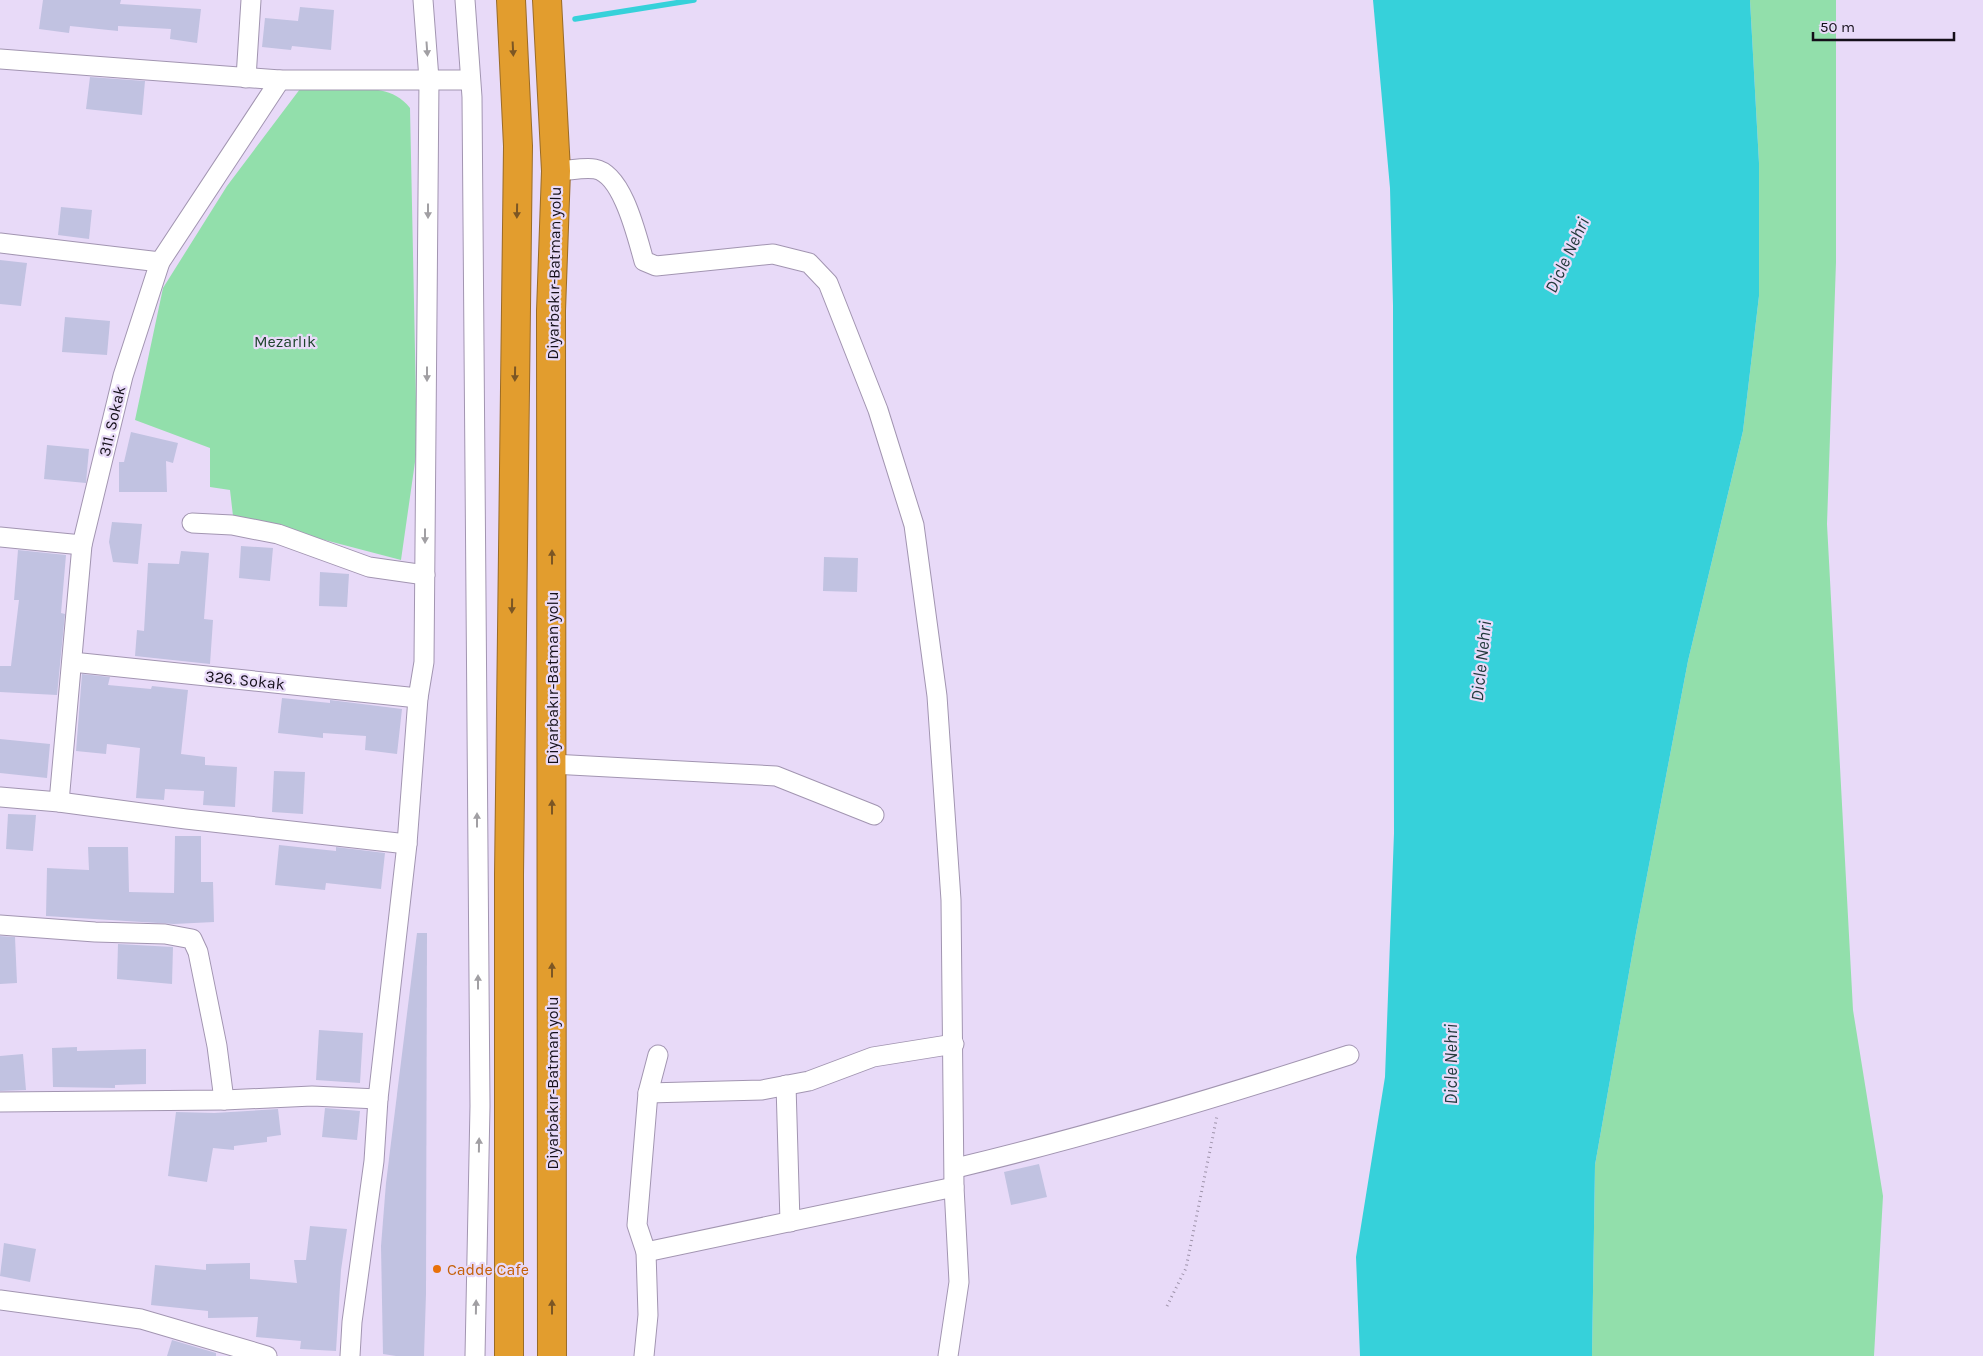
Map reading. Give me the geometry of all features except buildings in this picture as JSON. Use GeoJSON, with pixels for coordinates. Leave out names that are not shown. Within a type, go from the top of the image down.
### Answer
{"type":"FeatureCollection","features":[{"type":"Feature","properties":{"kind":"highway"},"geometry":{"type":"LineString","coordinates":[[509,1356],[509,875],[518,146],[510,0]]}},
{"type":"Feature","properties":{"kind":"highway","name":"Diyarbakır-Batman yolu"},"geometry":{"type":"LineString","coordinates":[[547,0],[556,172],[551,311],[552,1356]]}},
{"type":"Feature","properties":{"kind":"street"},"geometry":{"type":"LineString","coordinates":[[246,78],[251,0]]}},
{"type":"Feature","properties":{"kind":"street"},"geometry":{"type":"LineString","coordinates":[[350,1356],[352,1322],[374,1161],[378,1099],[407,844],[418,698],[424,662],[429,79],[423,0]]}},
{"type":"Feature","properties":{"kind":"street"},"geometry":{"type":"LineString","coordinates":[[465,0],[470,80],[480,1106],[475,1356]]}},
{"type":"Feature","properties":{"kind":"street"},"geometry":{"type":"LineString","coordinates":[[0,60],[280,80],[470,80]]}},
{"type":"Feature","properties":{"kind":"street","name":"311. Sokak"},"geometry":{"type":"LineString","coordinates":[[59,802],[82,545],[123,376],[160,262],[280,80]]}},
{"type":"Feature","properties":{"kind":"street"},"geometry":{"type":"LineString","coordinates":[[556,172],[596,169],[617,185],[635,227],[644,261],[656,266],[773,254],[809,263],[828,283],[878,410],[914,525],[937,696],[951,900],[956,1168],[954,1187],[959,1282],[948,1356]]}},
{"type":"Feature","properties":{"kind":"street"},"geometry":{"type":"LineString","coordinates":[[0,243],[160,262]]}},
{"type":"Feature","properties":{"kind":"street"},"geometry":{"type":"LineString","coordinates":[[192,523],[232,525],[278,534],[369,567],[425,574]]}},
{"type":"Feature","properties":{"kind":"street"},"geometry":{"type":"LineString","coordinates":[[0,537],[82,545]]}},
{"type":"Feature","properties":{"kind":"street","name":"326. Sokak"},"geometry":{"type":"LineString","coordinates":[[72,662],[418,698]]}},
{"type":"Feature","properties":{"kind":"street"},"geometry":{"type":"LineString","coordinates":[[552,764],[776,776],[874,815]]}},
{"type":"Feature","properties":{"kind":"street"},"geometry":{"type":"LineString","coordinates":[[0,797],[59,802],[186,819],[407,844]]}},
{"type":"Feature","properties":{"kind":"street"},"geometry":{"type":"LineString","coordinates":[[0,926],[165,934],[192,939],[198,952],[204,980],[224,1100]]}},
{"type":"Feature","properties":{"kind":"street"},"geometry":{"type":"LineString","coordinates":[[648,1093],[762,1090],[809,1081],[873,1057],[954,1044]]}},
{"type":"Feature","properties":{"kind":"street"},"geometry":{"type":"LineString","coordinates":[[644,1356],[648,1315],[646,1252],[637,1226],[648,1093],[658,1054]]}},
{"type":"Feature","properties":{"kind":"street"},"geometry":{"type":"LineString","coordinates":[[956,1168],[1051,1146],[1221,1096],[1349,1055]]}},
{"type":"Feature","properties":{"kind":"street"},"geometry":{"type":"LineString","coordinates":[[786,1085],[790,1222]]}},
{"type":"Feature","properties":{"kind":"street"},"geometry":{"type":"LineString","coordinates":[[0,1102],[224,1100],[312,1096],[378,1099]]}},
{"type":"Feature","properties":{"kind":"street"},"geometry":{"type":"LineString","coordinates":[[646,1252],[954,1187]]}},
{"type":"Feature","properties":{"kind":"street"},"geometry":{"type":"LineString","coordinates":[[0,1300],[141,1319],[267,1356]]}},
{"type":"Feature","properties":{"kind":"path"},"geometry":{"type":"LineString","coordinates":[[1167,1306],[1186,1268],[1221,1096]]}},
{"type":"Feature","properties":{"kind":"green space"},"geometry":{"type":"Polygon","coordinates":[[[1750,0],[1836,0],[1836,262],[1827,524],[1853,1010],[1883,1196],[1874,1356],[1592,1356],[1595,1165],[1636,933],[1688,661],[1743,431],[1759,296],[1759,163],[1750,0]]]}},
{"type":"Feature","properties":{"kind":"green space","name":"Mezarlık"},"geometry":{"type":"Polygon","coordinates":[[[346,88],[381,90],[397,96],[410,108],[417,448],[401,560],[233,516],[230,490],[210,487],[210,448],[135,420],[163,288],[227,186],[300,89],[346,88]]]}},
{"type":"Feature","properties":{"kind":"water","name":"Dicle Nehri"},"geometry":{"type":"Polygon","coordinates":[[[1373,0],[1750,0],[1759,163],[1759,296],[1743,431],[1688,661],[1636,933],[1595,1165],[1592,1356],[1360,1356],[1356,1257],[1385,1077],[1394,833],[1393,305],[1390,188],[1373,0]]]}},
{"type":"Feature","properties":{"kind":"waterway"},"geometry":{"type":"LineString","coordinates":[[575,19],[694,0]]}},
{"type":"Feature","properties":{"kind":"place","name":"Cadde Cafe"},"geometry":{"type":"Point","coordinates":[437,1269]}}]}
